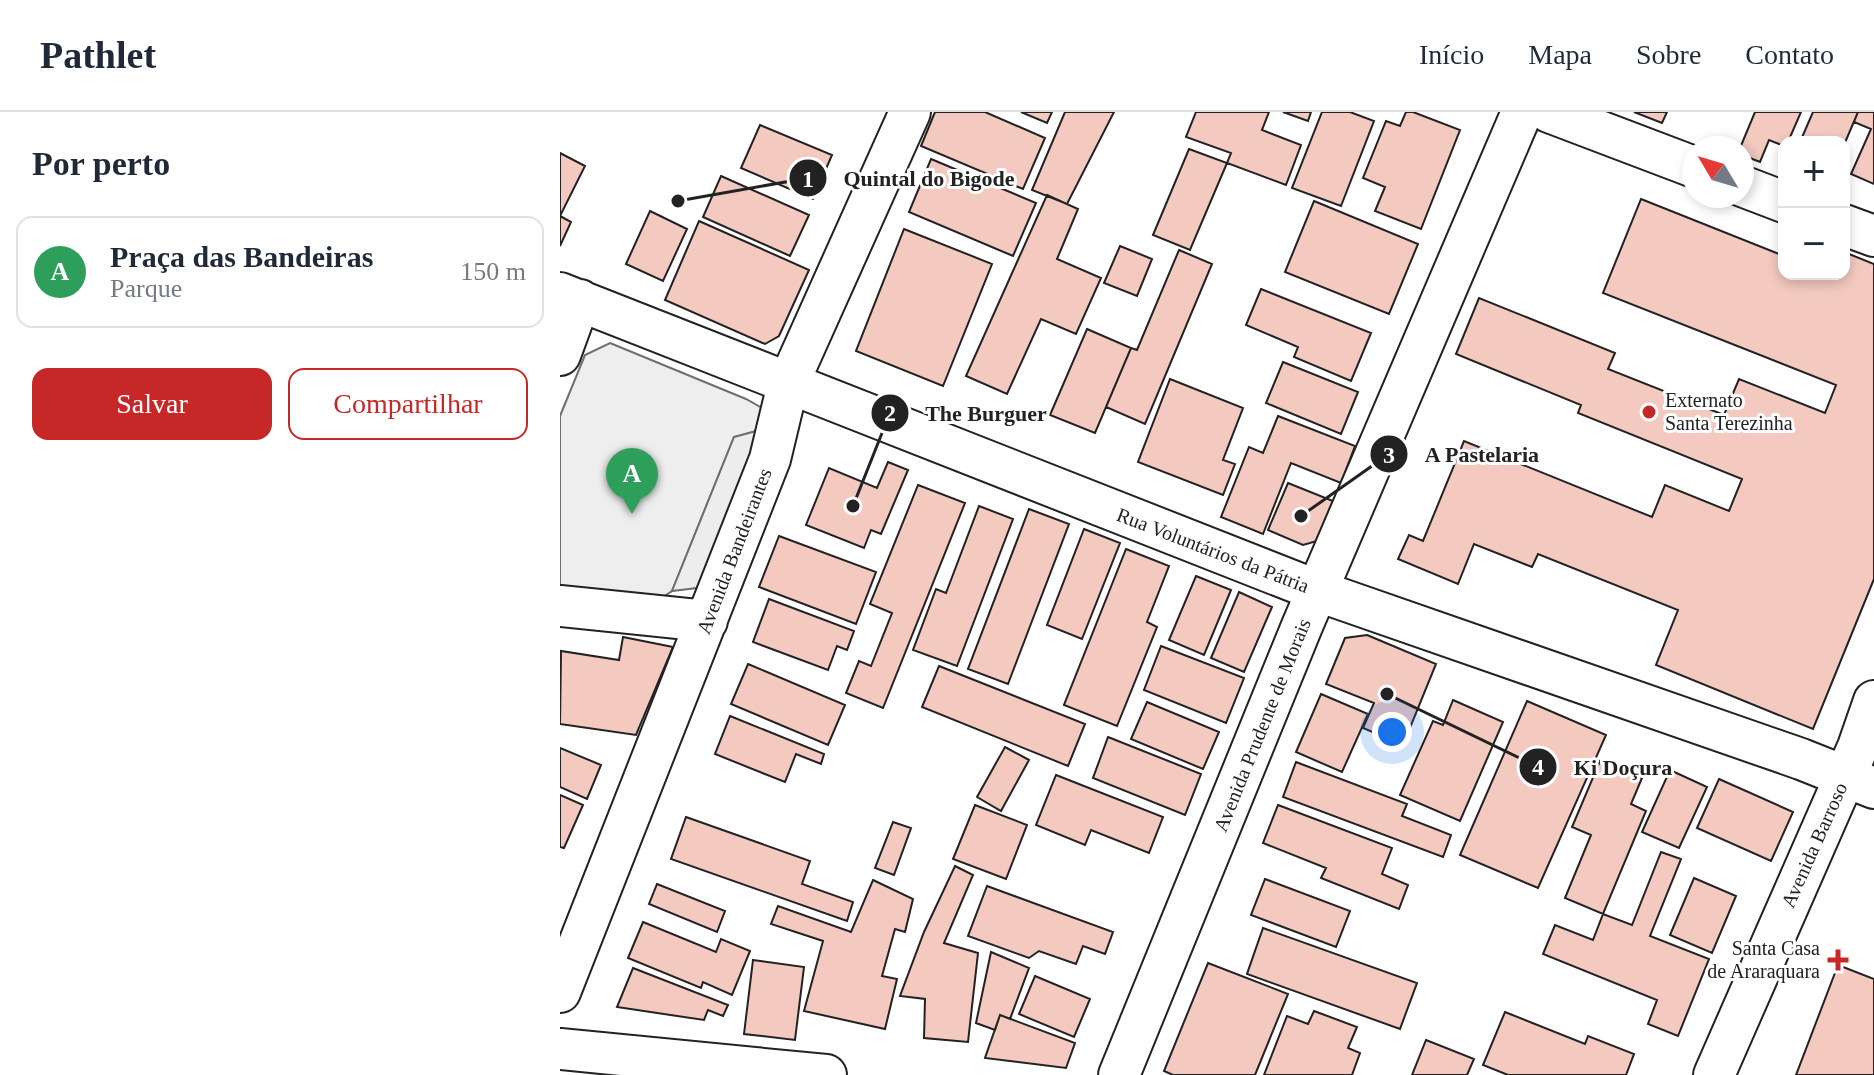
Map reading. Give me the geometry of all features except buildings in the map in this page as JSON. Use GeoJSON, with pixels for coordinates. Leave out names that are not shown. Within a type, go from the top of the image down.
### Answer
{"type":"FeatureCollection","features":[{"type":"Feature","properties":{"kind":"street","name":"Avenida Bandeirantes"},"geometry":{"type":"LineString","coordinates":[[560,992],[770,459],[788,384],[910,112]]}},
{"type":"Feature","properties":{"kind":"street","name":"Avenida Prudente de Morais"},"geometry":{"type":"LineString","coordinates":[[1119,1075],[1318,591],[1522,112]]}},
{"type":"Feature","properties":{"kind":"street"},"geometry":{"type":"LineString","coordinates":[[1549,112],[1682,162]]}},
{"type":"Feature","properties":{"kind":"street"},"geometry":{"type":"LineString","coordinates":[[1754,191],[1778,200]]}},
{"type":"Feature","properties":{"kind":"street"},"geometry":{"type":"LineString","coordinates":[[1850,227],[1874,236]]}},
{"type":"Feature","properties":{"kind":"street","name":"Rua Voluntários da Pátria"},"geometry":{"type":"LineString","coordinates":[[570,296],[1318,591],[1859,782]]}},
{"type":"Feature","properties":{"kind":"street"},"geometry":{"type":"LineString","coordinates":[[560,355],[570,296]]}},
{"type":"Feature","properties":{"kind":"street"},"geometry":{"type":"LineString","coordinates":[[560,606],[707,621]]}},
{"type":"Feature","properties":{"kind":"street","name":"Avenida Barroso"},"geometry":{"type":"LineString","coordinates":[[1714,1075],[1859,782],[1874,701]]}},
{"type":"Feature","properties":{"kind":"street"},"geometry":{"type":"LineString","coordinates":[[560,1049],[826,1075]]}},
{"type":"Feature","properties":{"kind":"shaded area"},"geometry":{"type":"Polygon","coordinates":[[[610,343],[762,408],[760,430],[734,437],[672,591],[657,601],[560,591],[560,416],[585,355],[610,343]]]}},
{"type":"Feature","properties":{"kind":"shaded area"},"geometry":{"type":"Polygon","coordinates":[[[760,430],[697,588],[672,591],[734,437],[760,430]]]}},
{"type":"Feature","properties":{"kind":"place","name":"Quintal do Bigode"},"geometry":{"type":"Point","coordinates":[678,201]}},
{"type":"Feature","properties":{"kind":"place","name":"Externato Santa Terezinha"},"geometry":{"type":"Point","coordinates":[1649,412]}},
{"type":"Feature","properties":{"kind":"place","name":"The Burguer"},"geometry":{"type":"Point","coordinates":[853,506]}},
{"type":"Feature","properties":{"kind":"place","name":"Praça das Bandeiras"},"geometry":{"type":"Point","coordinates":[632,514]}},
{"type":"Feature","properties":{"kind":"place","name":"A Pastelaria"},"geometry":{"type":"Point","coordinates":[1301,516]}},
{"type":"Feature","properties":{"kind":"place","name":"Ki Doçura"},"geometry":{"type":"Point","coordinates":[1387,694]}},
{"type":"Feature","properties":{"kind":"place","name":"Santa Casa de Araraquara"},"geometry":{"type":"Point","coordinates":[1838,960]}}]}
